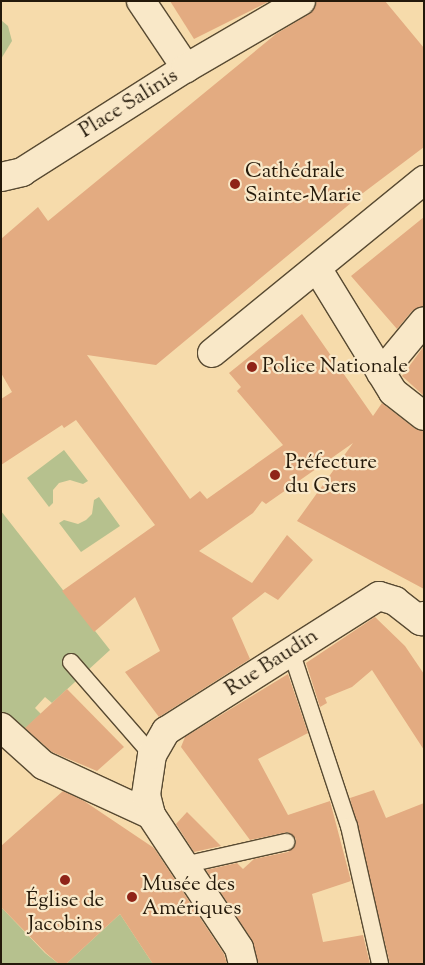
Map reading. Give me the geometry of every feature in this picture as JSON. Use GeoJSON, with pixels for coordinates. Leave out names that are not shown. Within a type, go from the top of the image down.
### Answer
{"type":"FeatureCollection","features":[{"type":"Feature","properties":{"kind":"street","name":"Place Salinis"},"geometry":{"type":"LineString","coordinates":[[1,178],[22,172],[186,68],[141,1]]}},
{"type":"Feature","properties":{"kind":"street"},"geometry":{"type":"LineString","coordinates":[[186,68],[301,1]]}},
{"type":"Feature","properties":{"kind":"street"},"geometry":{"type":"LineString","coordinates":[[212,353],[424,180]]}},
{"type":"Feature","properties":{"kind":"street"},"geometry":{"type":"LineString","coordinates":[[317,268],[393,392],[424,416]]}},
{"type":"Feature","properties":{"kind":"street"},"geometry":{"type":"LineString","coordinates":[[381,373],[424,321]]}},
{"type":"Feature","properties":{"kind":"street","name":"Rue Baudin"},"geometry":{"type":"LineString","coordinates":[[152,755],[166,732],[379,596],[395,601],[423,622]]}},
{"type":"Feature","properties":{"kind":"street"},"geometry":{"type":"LineString","coordinates":[[1,727],[43,765],[151,815]]}},
{"type":"Feature","properties":{"kind":"street"},"geometry":{"type":"LineString","coordinates":[[152,755],[146,795],[151,815],[239,948],[243,964]]}},
{"type":"Feature","properties":{"kind":"lane"},"geometry":{"type":"LineString","coordinates":[[291,651],[350,826],[380,964]]}},
{"type":"Feature","properties":{"kind":"lane"},"geometry":{"type":"LineString","coordinates":[[71,662],[152,755]]}},
{"type":"Feature","properties":{"kind":"lane"},"geometry":{"type":"LineString","coordinates":[[184,865],[286,842]]}},
{"type":"Feature","properties":{"kind":"green space"},"geometry":{"type":"Polygon","coordinates":[[[1,20],[8,26],[12,41],[1,59],[1,20]]]}},
{"type":"Feature","properties":{"kind":"green space"},"geometry":{"type":"Polygon","coordinates":[[[64,450],[88,481],[83,484],[70,480],[59,483],[53,490],[53,503],[49,507],[27,478],[64,450]]]}},
{"type":"Feature","properties":{"kind":"green space"},"geometry":{"type":"Polygon","coordinates":[[[99,497],[120,526],[81,552],[59,523],[64,520],[78,524],[86,520],[92,514],[94,500],[99,497]]]}},
{"type":"Feature","properties":{"kind":"green space"},"geometry":{"type":"Polygon","coordinates":[[[1,511],[110,650],[52,703],[45,697],[35,708],[41,714],[20,733],[1,713],[1,511]]]}},
{"type":"Feature","properties":{"kind":"green space"},"geometry":{"type":"Polygon","coordinates":[[[1,907],[45,953],[59,964],[1,964],[1,907]]]}},
{"type":"Feature","properties":{"kind":"green space"},"geometry":{"type":"Polygon","coordinates":[[[120,914],[153,964],[66,964],[120,914]]]}},
{"type":"Feature","properties":{"kind":"building"},"geometry":{"type":"Polygon","coordinates":[[[170,1],[270,1],[194,39],[170,1]]]}},
{"type":"Feature","properties":{"kind":"building"},"geometry":{"type":"Polygon","coordinates":[[[317,1],[385,1],[424,48],[424,147],[363,193],[156,365],[87,355],[190,499],[200,491],[207,499],[283,445],[237,391],[241,387],[229,373],[302,314],[373,416],[382,403],[414,428],[424,431],[424,589],[297,521],[353,443],[266,504],[262,501],[253,513],[199,551],[252,583],[287,535],[313,560],[278,600],[265,592],[232,618],[250,659],[159,717],[125,672],[160,651],[135,597],[94,632],[62,591],[155,525],[76,420],[64,428],[62,425],[1,465],[1,399],[12,392],[1,373],[1,239],[38,207],[48,221],[276,34],[309,14],[317,1]]]}},
{"type":"Feature","properties":{"kind":"building"},"geometry":{"type":"Polygon","coordinates":[[[424,217],[424,306],[412,311],[397,329],[351,276],[424,217]]]}},
{"type":"Feature","properties":{"kind":"building"},"geometry":{"type":"Polygon","coordinates":[[[424,346],[424,396],[402,376],[424,346]]]}},
{"type":"Feature","properties":{"kind":"building"},"geometry":{"type":"Polygon","coordinates":[[[375,617],[405,646],[424,674],[424,750],[372,670],[352,687],[325,698],[327,703],[320,707],[306,663],[375,617]]]}},
{"type":"Feature","properties":{"kind":"building"},"geometry":{"type":"Polygon","coordinates":[[[288,674],[308,733],[258,759],[288,815],[330,801],[351,881],[312,894],[323,942],[363,935],[370,964],[258,964],[252,940],[206,870],[237,863],[243,869],[254,859],[288,852],[295,845],[296,839],[288,832],[250,840],[181,747],[185,737],[288,674]]]}},
{"type":"Feature","properties":{"kind":"building"},"geometry":{"type":"Polygon","coordinates":[[[67,689],[124,747],[97,771],[52,752],[25,728],[67,689]]]}},
{"type":"Feature","properties":{"kind":"building"},"geometry":{"type":"Polygon","coordinates":[[[374,790],[386,818],[424,803],[424,964],[390,964],[350,798],[374,790]]]}},
{"type":"Feature","properties":{"kind":"building"},"geometry":{"type":"Polygon","coordinates":[[[63,791],[84,801],[154,848],[224,954],[227,964],[153,964],[120,914],[66,964],[59,964],[1,907],[1,846],[63,791]]]}},
{"type":"Feature","properties":{"kind":"building"},"geometry":{"type":"Polygon","coordinates":[[[187,812],[221,846],[194,852],[176,824],[187,812]]]}},
{"type":"Feature","properties":{"kind":"place","name":"Cathédrale Sainte-Marie"},"geometry":{"type":"Point","coordinates":[235,184]}},
{"type":"Feature","properties":{"kind":"place","name":"Police Nationale"},"geometry":{"type":"Point","coordinates":[252,367]}},
{"type":"Feature","properties":{"kind":"place","name":"Préfecture du Gers"},"geometry":{"type":"Point","coordinates":[275,475]}},
{"type":"Feature","properties":{"kind":"place","name":"Église de Jacobins"},"geometry":{"type":"Point","coordinates":[65,880]}},
{"type":"Feature","properties":{"kind":"place","name":"Musée des Amériques"},"geometry":{"type":"Point","coordinates":[132,897]}}]}
